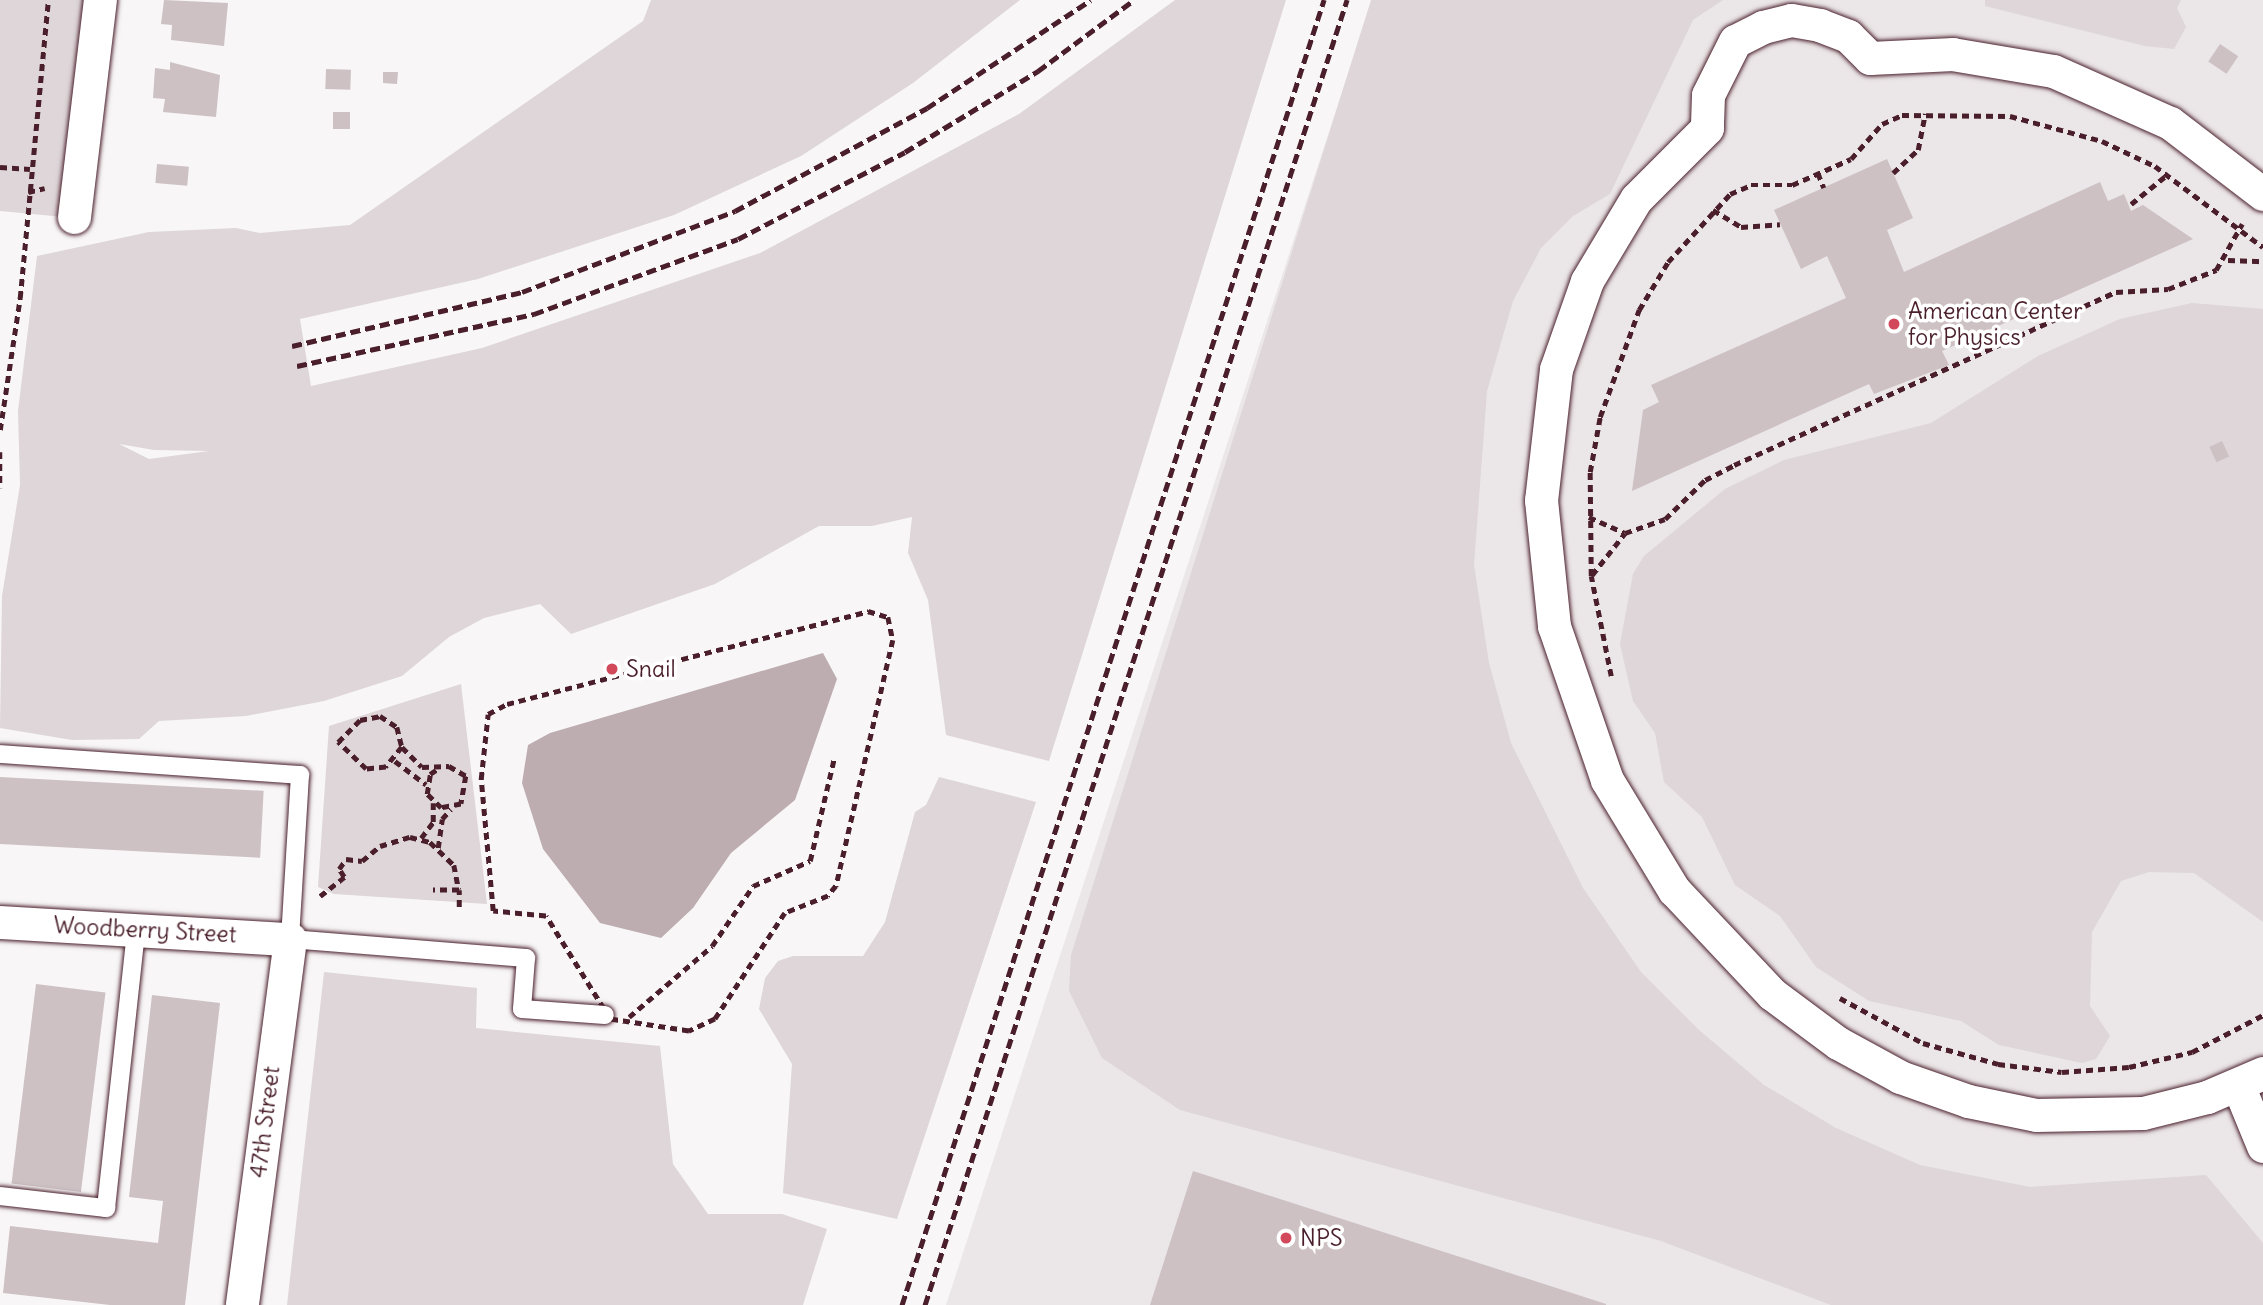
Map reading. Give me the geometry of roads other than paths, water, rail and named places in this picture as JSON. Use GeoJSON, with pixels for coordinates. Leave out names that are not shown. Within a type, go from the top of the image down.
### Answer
{"type":"FeatureCollection","features":[{"type":"Feature","properties":{"kind":"street"},"geometry":{"type":"LineString","coordinates":[[74,217],[100,0]]}},
{"type":"Feature","properties":{"kind":"street"},"geometry":{"type":"LineString","coordinates":[[2263,194],[2170,123],[2053,71],[1953,54],[1870,58],[1848,36],[1820,26],[1791,20],[1763,27],[1735,41],[1708,95],[1707,128],[1656,175],[1600,254],[1556,369],[1542,468],[1551,605],[1589,739],[1620,806],[1674,890],[1772,994],[1838,1043],[1900,1077],[2001,1109],[2104,1117],[2180,1106],[2250,1079],[2263,1146]]}},
{"type":"Feature","properties":{"kind":"street","name":"Woodberry Street"},"geometry":{"type":"LineString","coordinates":[[0,922],[290,939]]}},
{"type":"Feature","properties":{"kind":"street","name":"47th Street"},"geometry":{"type":"LineString","coordinates":[[243,1305],[290,939]]}},
{"type":"Feature","properties":{"kind":"lane"},"geometry":{"type":"LineString","coordinates":[[0,754],[300,775],[290,939],[526,958],[522,1009],[612,1018]]}},
{"type":"Feature","properties":{"kind":"lane"},"geometry":{"type":"LineString","coordinates":[[0,1196],[106,1208],[136,930]]}},
{"type":"Feature","properties":{"kind":"railway"},"geometry":{"type":"LineString","coordinates":[[292,346],[522,292],[735,211],[927,108],[1091,0]]}},
{"type":"Feature","properties":{"kind":"railway"},"geometry":{"type":"LineString","coordinates":[[297,366],[534,314],[738,239],[905,152],[1038,71],[1134,0]]}},
{"type":"Feature","properties":{"kind":"railway"},"geometry":{"type":"LineString","coordinates":[[902,1305],[1324,0]]}},
{"type":"Feature","properties":{"kind":"railway"},"geometry":{"type":"LineString","coordinates":[[925,1305],[1347,0]]}},
{"type":"Feature","properties":{"kind":"place","name":"American Center for Physics"},"geometry":{"type":"Point","coordinates":[1894,324]}},
{"type":"Feature","properties":{"kind":"place","name":"Snail"},"geometry":{"type":"Point","coordinates":[612,669]}},
{"type":"Feature","properties":{"kind":"place","name":"NPS"},"geometry":{"type":"Point","coordinates":[1286,1238]}}]}
